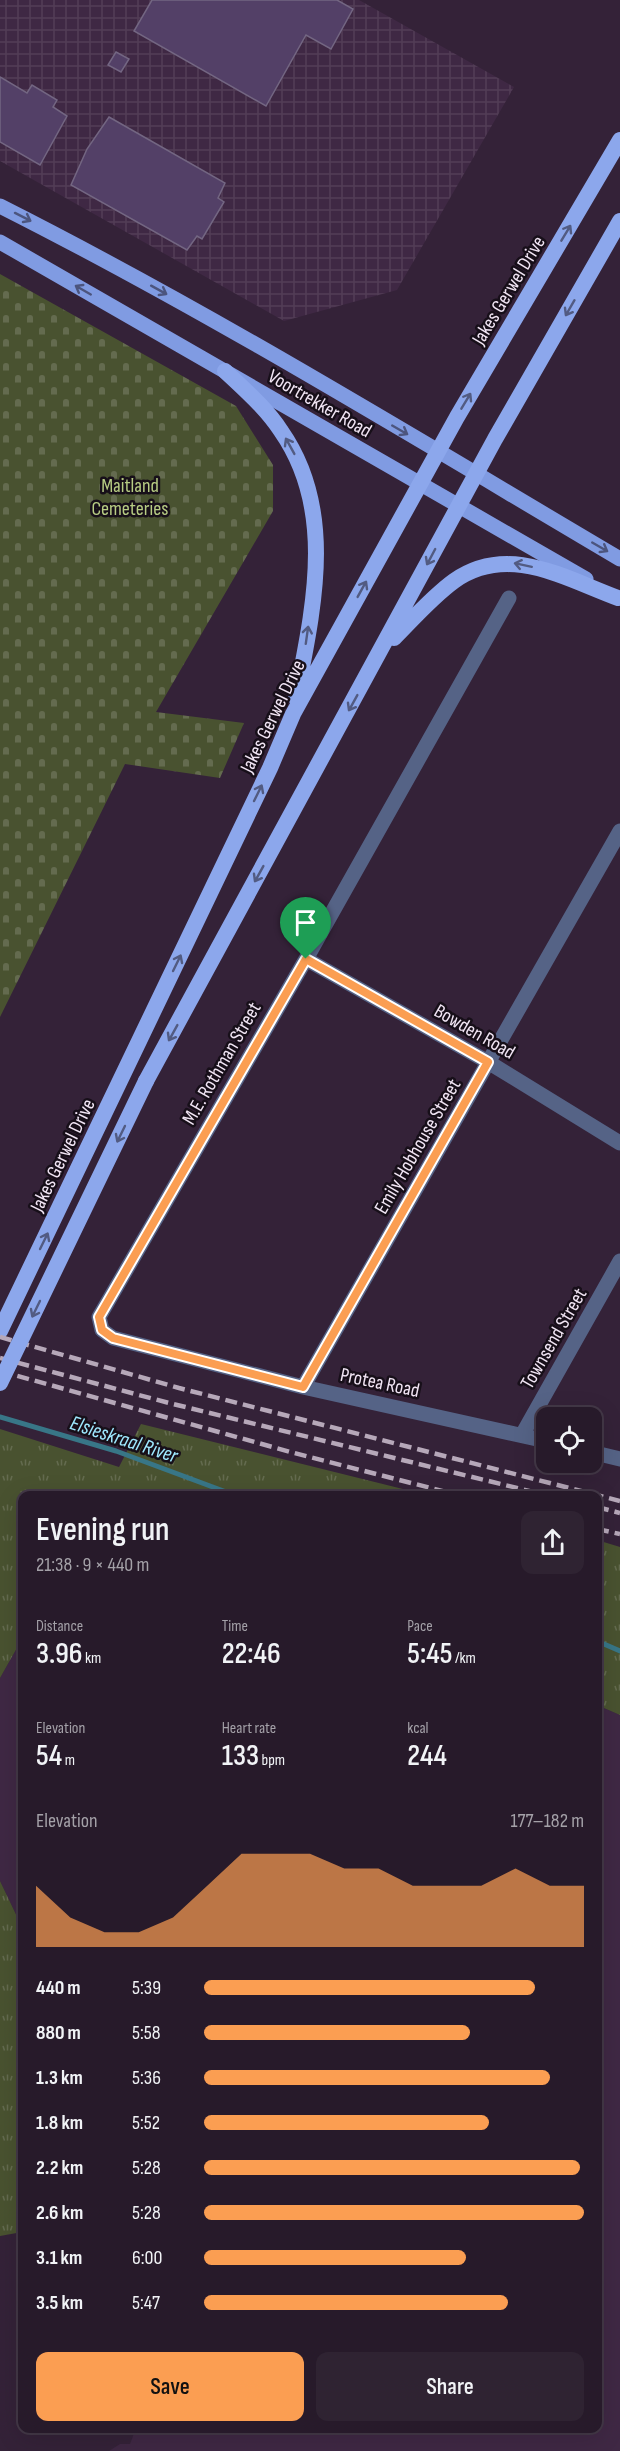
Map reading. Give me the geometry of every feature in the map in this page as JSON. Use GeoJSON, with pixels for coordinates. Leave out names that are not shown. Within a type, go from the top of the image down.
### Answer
{"type":"FeatureCollection","features":[{"type":"Feature","properties":{"kind":"highway","name":"Jakes Gerwel Drive"},"geometry":{"type":"LineString","coordinates":[[0,1331],[128,1068],[270,768],[293,714],[437,452],[620,140]]}},
{"type":"Feature","properties":{"kind":"highway"},"geometry":{"type":"LineString","coordinates":[[0,1383],[146,1081],[459,506],[620,221]]}},
{"type":"Feature","properties":{"kind":"highway"},"geometry":{"type":"LineString","coordinates":[[225,371],[262,407],[286,438],[303,473],[312,504],[316,535],[315,576],[293,714]]}},
{"type":"Feature","properties":{"kind":"highway"},"geometry":{"type":"LineString","coordinates":[[381,652],[452,582],[484,566],[507,563],[526,565],[619,598]]}},
{"type":"Feature","properties":{"kind":"main road","name":"Voortrekker Road"},"geometry":{"type":"LineString","coordinates":[[0,206],[92,253],[208,318],[620,559]]}},
{"type":"Feature","properties":{"kind":"main road","name":"Voortrekker Road"},"geometry":{"type":"LineString","coordinates":[[0,243],[619,598]]}},
{"type":"Feature","properties":{"kind":"street","name":"M.E. Rothman Street"},"geometry":{"type":"LineString","coordinates":[[102,1330],[99,1317],[101,1311],[306,959],[509,598]]}},
{"type":"Feature","properties":{"kind":"street","name":"Emily Hobhouse Street"},"geometry":{"type":"LineString","coordinates":[[303,1387],[620,831]]}},
{"type":"Feature","properties":{"kind":"street","name":"Bowden Road"},"geometry":{"type":"LineString","coordinates":[[306,959],[488,1062],[620,1143]]}},
{"type":"Feature","properties":{"kind":"street","name":"Townsend Street"},"geometry":{"type":"LineString","coordinates":[[522,1435],[620,1262]]}},
{"type":"Feature","properties":{"kind":"street","name":"Protea Road"},"geometry":{"type":"LineString","coordinates":[[102,1330],[113,1338],[303,1387],[536,1438]]}},
{"type":"Feature","properties":{"kind":"street"},"geometry":{"type":"LineString","coordinates":[[602,1455],[620,1459]]}},
{"type":"Feature","properties":{"kind":"shaded area"},"geometry":{"type":"Polygon","coordinates":[[[0,0],[359,0],[514,87],[397,290],[284,321],[0,161],[0,0]]]}},
{"type":"Feature","properties":{"kind":"shaded area"},"geometry":{"type":"Polygon","coordinates":[[[18,1646],[18,1919],[0,1881],[0,1678],[18,1646]]]}},
{"type":"Feature","properties":{"kind":"shaded area"},"geometry":{"type":"Polygon","coordinates":[[[602,1707],[620,1715],[620,2451],[109,2451],[120,2444],[130,2444],[134,2433],[602,2433],[602,1707]]]}},
{"type":"Feature","properties":{"kind":"green space","name":"Maitland Cemeteries"},"geometry":{"type":"Polygon","coordinates":[[[0,274],[236,406],[273,465],[273,511],[156,712],[244,723],[220,778],[125,764],[0,1017],[0,274]]]}},
{"type":"Feature","properties":{"kind":"green space"},"geometry":{"type":"Polygon","coordinates":[[[141,1424],[411,1491],[18,1491],[18,1646],[0,1678],[0,1429],[119,1467],[141,1424]]]}},
{"type":"Feature","properties":{"kind":"green space"},"geometry":{"type":"Polygon","coordinates":[[[602,1542],[620,1547],[620,1715],[602,1707],[602,1542]]]}},
{"type":"Feature","properties":{"kind":"green space"},"geometry":{"type":"Polygon","coordinates":[[[0,1881],[18,1919],[18,2233],[0,2236],[0,1881]]]}},
{"type":"Feature","properties":{"kind":"building"},"geometry":{"type":"Polygon","coordinates":[[[152,0],[337,0],[353,9],[331,49],[306,35],[266,106],[134,31],[152,0]]]}},
{"type":"Feature","properties":{"kind":"building"},"geometry":{"type":"Polygon","coordinates":[[[116,52],[129,59],[121,72],[108,65],[116,52]]]}},
{"type":"Feature","properties":{"kind":"building"},"geometry":{"type":"Polygon","coordinates":[[[0,77],[27,93],[32,85],[57,100],[53,107],[67,116],[40,165],[0,142],[0,77]]]}},
{"type":"Feature","properties":{"kind":"building"},"geometry":{"type":"Polygon","coordinates":[[[109,117],[225,183],[218,198],[224,202],[202,239],[197,236],[187,250],[71,185],[87,149],[109,117]]]}},
{"type":"Feature","properties":{"kind":"waterway","name":"Elsieskraal River"},"geometry":{"type":"LineString","coordinates":[[0,1417],[116,1451],[224,1491]]}},
{"type":"Feature","properties":{"kind":"waterway","name":"Elsieskraal River"},"geometry":{"type":"LineString","coordinates":[[602,1643],[620,1651]]}},
{"type":"Feature","properties":{"kind":"railway"},"geometry":{"type":"LineString","coordinates":[[0,1337],[179,1388],[581,1491]]}},
{"type":"Feature","properties":{"kind":"railway"},"geometry":{"type":"LineString","coordinates":[[0,1358],[169,1403],[530,1491]]}},
{"type":"Feature","properties":{"kind":"railway"},"geometry":{"type":"LineString","coordinates":[[0,1371],[294,1453],[442,1491]]}},
{"type":"Feature","properties":{"kind":"railway"},"geometry":{"type":"LineString","coordinates":[[602,1496],[620,1501]]}},
{"type":"Feature","properties":{"kind":"railway"},"geometry":{"type":"LineString","coordinates":[[602,1508],[620,1513]]}},
{"type":"Feature","properties":{"kind":"railway"},"geometry":{"type":"LineString","coordinates":[[602,1530],[620,1534]]}},
{"type":"Feature","properties":{"kind":"route"},"geometry":{"type":"LineString","coordinates":[[306,959],[488,1062],[303,1387],[113,1338],[102,1330],[99,1317],[306,959]]}}]}
